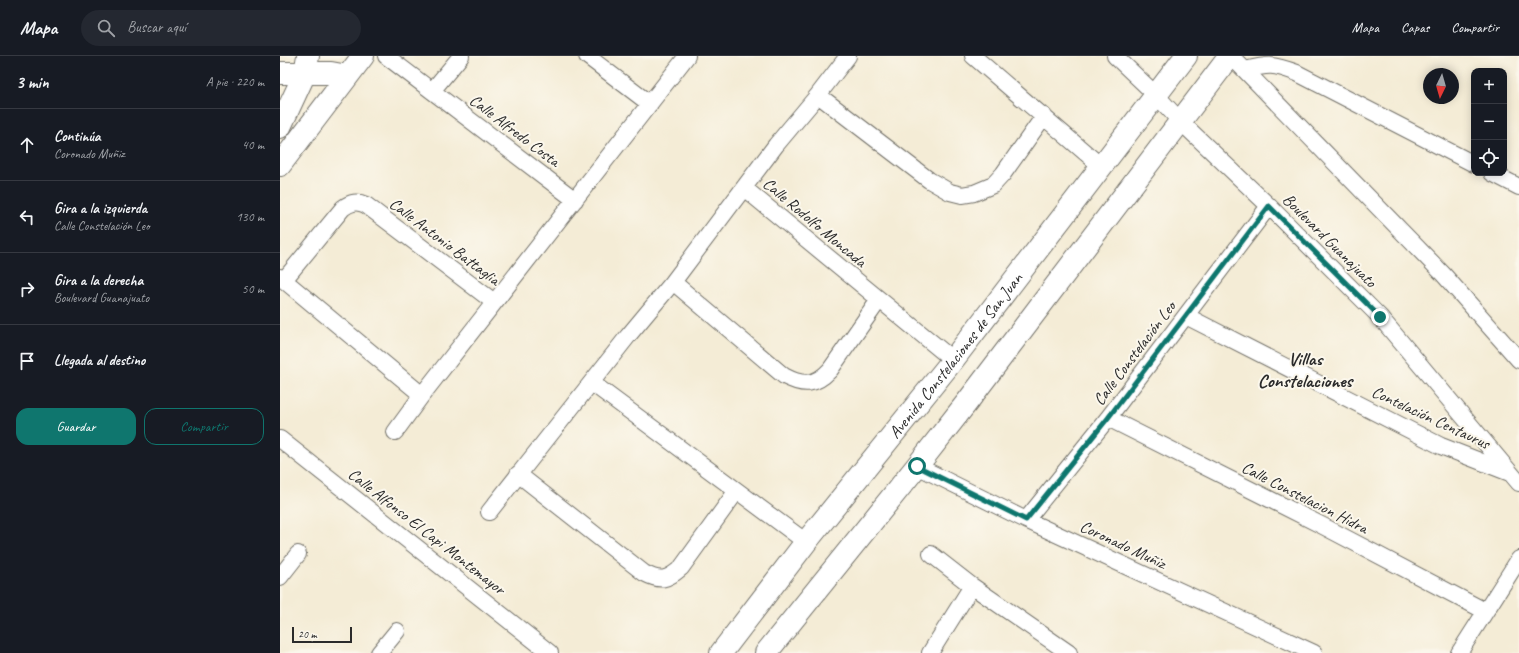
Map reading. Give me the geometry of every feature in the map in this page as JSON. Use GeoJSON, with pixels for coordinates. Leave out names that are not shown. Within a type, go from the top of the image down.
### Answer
{"type":"FeatureCollection","features":[{"type":"Feature","properties":{"kind":"street"},"geometry":{"type":"LineString","coordinates":[[280,165],[363,56]]}},
{"type":"Feature","properties":{"kind":"street","name":"Calle Alfredo Costa"},"geometry":{"type":"LineString","coordinates":[[386,56],[575,200]]}},
{"type":"Feature","properties":{"kind":"street"},"geometry":{"type":"LineString","coordinates":[[432,91],[461,56]]}},
{"type":"Feature","properties":{"kind":"street"},"geometry":{"type":"LineString","coordinates":[[587,56],[650,104]]}},
{"type":"Feature","properties":{"kind":"street"},"geometry":{"type":"LineString","coordinates":[[494,302],[688,56]]}},
{"type":"Feature","properties":{"kind":"street"},"geometry":{"type":"LineString","coordinates":[[744,188],[776,145],[818,95],[848,56]]}},
{"type":"Feature","properties":{"kind":"street"},"geometry":{"type":"LineString","coordinates":[[973,56],[1102,167]]}},
{"type":"Feature","properties":{"kind":"street","name":"Boulevard Guanajuato"},"geometry":{"type":"LineString","coordinates":[[1116,56],[1181,122],[1269,206],[1380,317],[1515,479]]}},
{"type":"Feature","properties":{"kind":"street","name":"Avenida Constelaciones de San Juan"},"geometry":{"type":"LineString","coordinates":[[721,653],[806,542],[953,360],[1157,96],[1186,56]]}},
{"type":"Feature","properties":{"kind":"street"},"geometry":{"type":"LineString","coordinates":[[766,653],[917,466],[1181,122],[1235,61]]}},
{"type":"Feature","properties":{"kind":"street"},"geometry":{"type":"LineString","coordinates":[[1235,61],[1275,65],[1297,73],[1471,162]]}},
{"type":"Feature","properties":{"kind":"street"},"geometry":{"type":"LineString","coordinates":[[1235,61],[1444,274],[1519,360]]}},
{"type":"Feature","properties":{"kind":"street"},"geometry":{"type":"LineString","coordinates":[[280,127],[294,69],[347,76]]}},
{"type":"Feature","properties":{"kind":"street"},"geometry":{"type":"LineString","coordinates":[[818,95],[928,180],[950,192],[962,195],[974,193],[993,185],[1003,174],[1044,116]]}},
{"type":"Feature","properties":{"kind":"street"},"geometry":{"type":"LineString","coordinates":[[1498,176],[1519,187]]}},
{"type":"Feature","properties":{"kind":"street","name":"Calle Rodolfo Moncada"},"geometry":{"type":"LineString","coordinates":[[489,512],[673,282],[744,188],[953,360]]}},
{"type":"Feature","properties":{"kind":"street","name":"Calle Antonio Battaglia"},"geometry":{"type":"LineString","coordinates":[[354,202],[361,203],[494,302],[422,395],[282,279],[343,208],[354,202]]}},
{"type":"Feature","properties":{"kind":"street","name":"Calle Constelación Leo"},"geometry":{"type":"LineString","coordinates":[[1026,520],[1108,418],[1269,206]]}},
{"type":"Feature","properties":{"kind":"street"},"geometry":{"type":"LineString","coordinates":[[673,282],[784,376],[801,383],[815,382],[827,373],[879,300]]}},
{"type":"Feature","properties":{"kind":"street","name":"Contelación Centaurus"},"geometry":{"type":"LineString","coordinates":[[1186,316],[1442,446],[1515,479]]}},
{"type":"Feature","properties":{"kind":"street"},"geometry":{"type":"LineString","coordinates":[[592,383],[736,492],[806,542]]}},
{"type":"Feature","properties":{"kind":"street"},"geometry":{"type":"LineString","coordinates":[[394,432],[422,395]]}},
{"type":"Feature","properties":{"kind":"street","name":"Calle Constelacion Hidra"},"geometry":{"type":"LineString","coordinates":[[1108,418],[1323,526],[1485,611]]}},
{"type":"Feature","properties":{"kind":"street","name":"Calle Alfonso El Capi Montemayor"},"geometry":{"type":"LineString","coordinates":[[280,440],[550,653]]}},
{"type":"Feature","properties":{"kind":"street","name":"Coronado Muñiz"},"geometry":{"type":"LineString","coordinates":[[917,466],[1026,520],[1314,653]]}},
{"type":"Feature","properties":{"kind":"street"},"geometry":{"type":"LineString","coordinates":[[518,474],[644,573],[654,578],[663,579],[670,577],[681,568],[736,492]]}},
{"type":"Feature","properties":{"kind":"street"},"geometry":{"type":"LineString","coordinates":[[280,577],[298,554]]}},
{"type":"Feature","properties":{"kind":"street"},"geometry":{"type":"LineString","coordinates":[[932,554],[972,586],[1069,653]]}},
{"type":"Feature","properties":{"kind":"street"},"geometry":{"type":"LineString","coordinates":[[1459,653],[1519,559]]}},
{"type":"Feature","properties":{"kind":"street"},"geometry":{"type":"LineString","coordinates":[[930,653],[972,586]]}},
{"type":"Feature","properties":{"kind":"street"},"geometry":{"type":"LineString","coordinates":[[379,653],[397,631]]}},
{"type":"Feature","properties":{"kind":"district","name":"Villas Constelaciones"},"geometry":{"type":"Point","coordinates":[1305,369]}},
{"type":"Feature","properties":{"kind":"route"},"geometry":{"type":"LineString","coordinates":[[917,466],[1026,520],[1108,418],[1269,206],[1380,317]]}}]}
